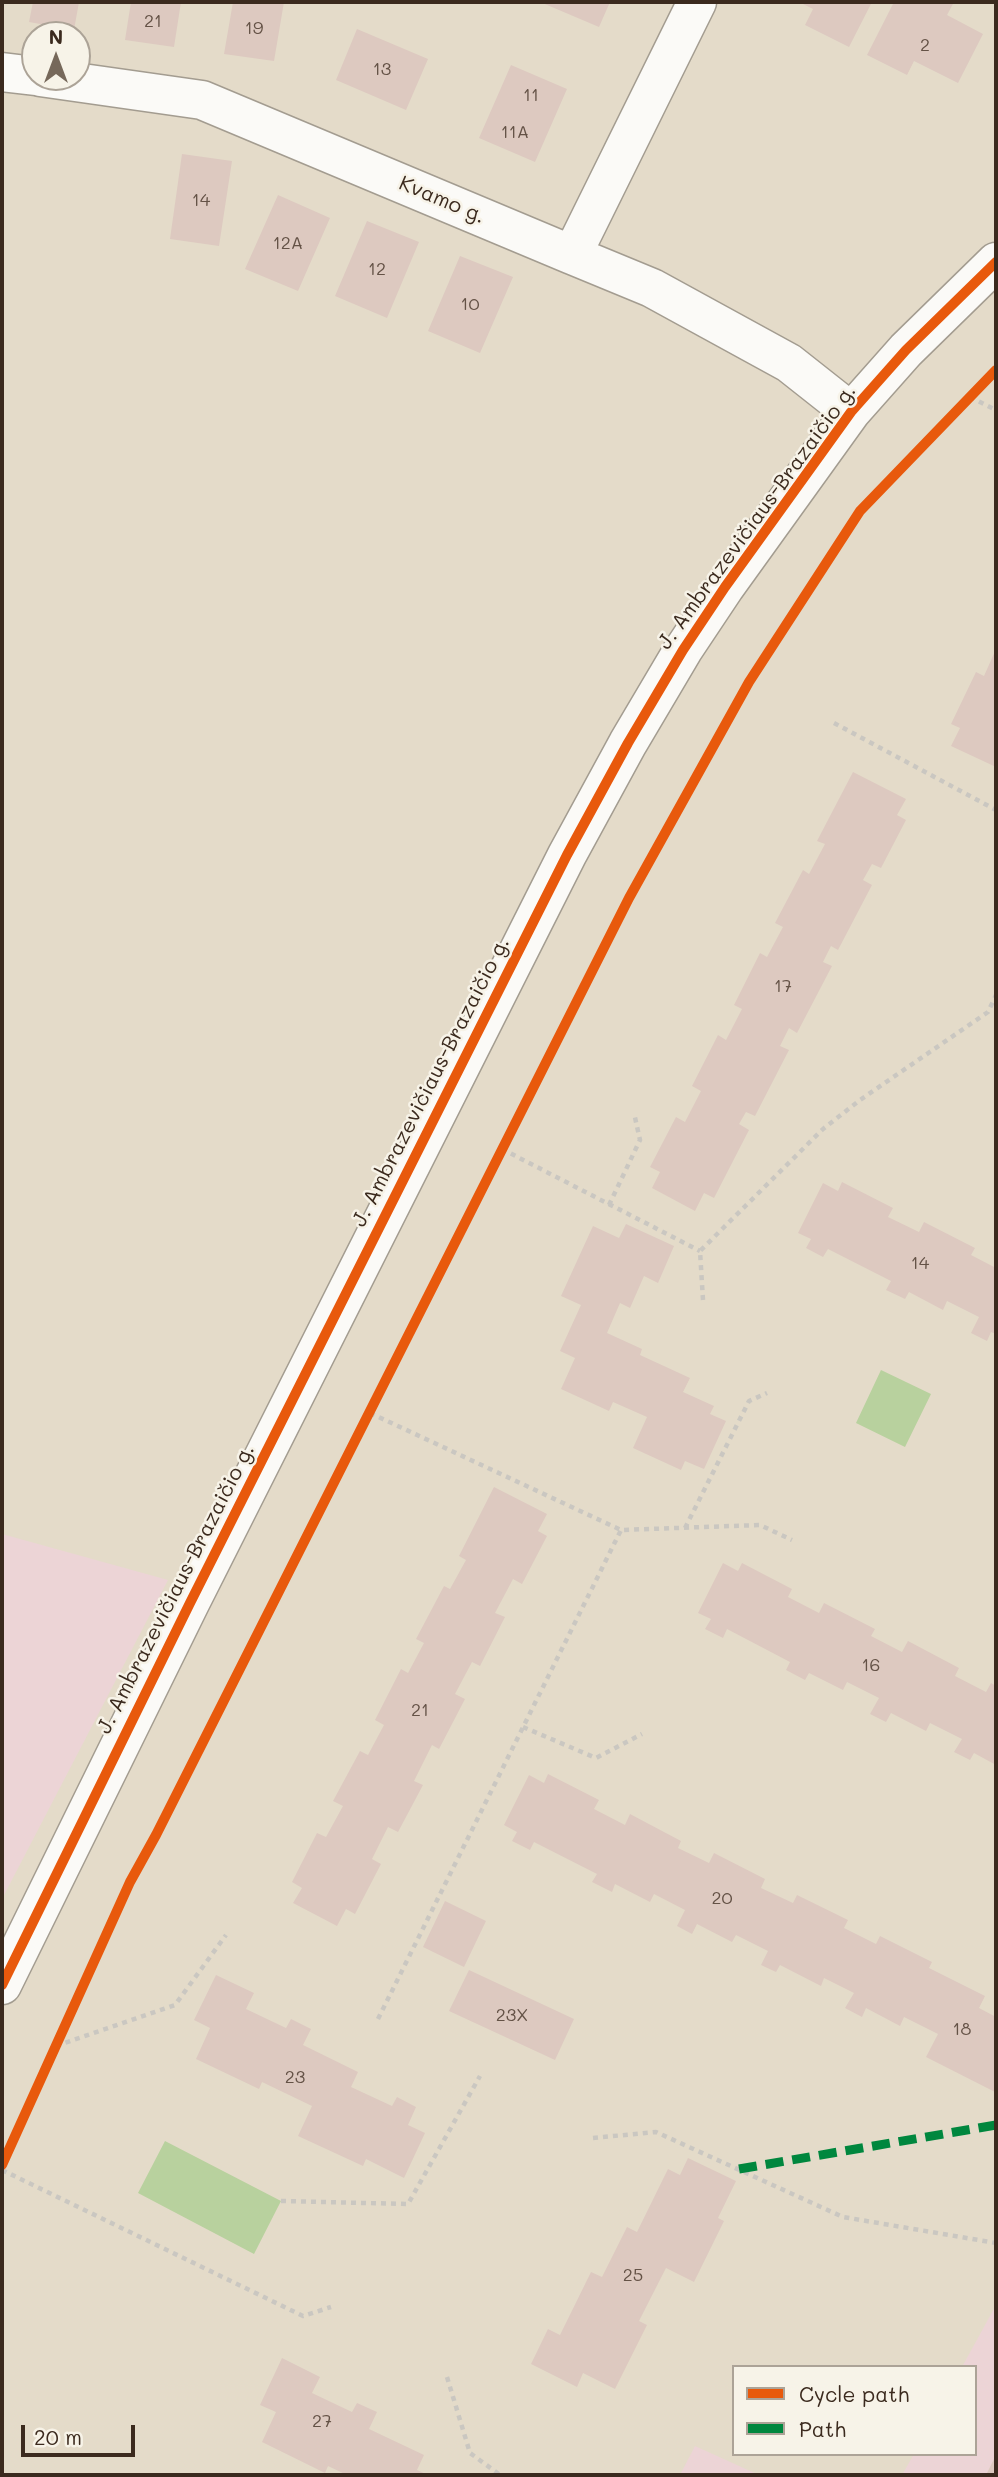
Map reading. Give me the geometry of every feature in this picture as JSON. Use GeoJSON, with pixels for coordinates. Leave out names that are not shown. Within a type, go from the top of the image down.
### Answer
{"type":"FeatureCollection","features":[{"type":"Feature","properties":{"kind":"street"},"geometry":{"type":"LineString","coordinates":[[572,254],[697,2]]}},
{"type":"Feature","properties":{"kind":"street","name":"Kvamo g."},"geometry":{"type":"LineString","coordinates":[[2,72],[21,75]]}},
{"type":"Feature","properties":{"kind":"street","name":"Kvamo g."},"geometry":{"type":"LineString","coordinates":[[91,84],[202,100],[652,288],[789,363],[851,412]]}},
{"type":"Feature","properties":{"kind":"street","name":"J. Ambrazevičiaus-Brazaičio g."},"geometry":{"type":"LineString","coordinates":[[2,1985],[190,1603],[567,855],[628,743],[683,650],[725,587],[851,412],[906,350],[996,262]]}},
{"type":"Feature","properties":{"kind":"path"},"geometry":{"type":"LineString","coordinates":[[970,397],[996,410]]}},
{"type":"Feature","properties":{"kind":"path"},"geometry":{"type":"LineString","coordinates":[[834,723],[996,810]]}},
{"type":"Feature","properties":{"kind":"path"},"geometry":{"type":"LineString","coordinates":[[699,1251],[823,1129],[860,1100],[988,1012],[996,995]]}},
{"type":"Feature","properties":{"kind":"path"},"geometry":{"type":"LineString","coordinates":[[609,1205],[640,1140],[634,1113]]}},
{"type":"Feature","properties":{"kind":"path"},"geometry":{"type":"LineString","coordinates":[[502,1149],[699,1251]]}},
{"type":"Feature","properties":{"kind":"path"},"geometry":{"type":"LineString","coordinates":[[699,1251],[703,1300]]}},
{"type":"Feature","properties":{"kind":"path"},"geometry":{"type":"LineString","coordinates":[[685,1528],[749,1401],[767,1394]]}},
{"type":"Feature","properties":{"kind":"path"},"geometry":{"type":"LineString","coordinates":[[370,1413],[621,1530],[761,1525],[792,1540]]}},
{"type":"Feature","properties":{"kind":"path"},"geometry":{"type":"LineString","coordinates":[[378,2019],[621,1530]]}},
{"type":"Feature","properties":{"kind":"path"},"geometry":{"type":"LineString","coordinates":[[523,1727],[596,1758],[642,1734]]}},
{"type":"Feature","properties":{"kind":"path"},"geometry":{"type":"LineString","coordinates":[[56,2046],[175,2005],[226,1935]]}},
{"type":"Feature","properties":{"kind":"path"},"geometry":{"type":"LineString","coordinates":[[281,2201],[408,2204],[480,2076]]}},
{"type":"Feature","properties":{"kind":"path"},"geometry":{"type":"LineString","coordinates":[[593,2138],[656,2132],[842,2217],[996,2243]]}},
{"type":"Feature","properties":{"kind":"path"},"geometry":{"type":"LineString","coordinates":[[2,2170],[303,2316],[331,2307]]}},
{"type":"Feature","properties":{"kind":"path"},"geometry":{"type":"LineString","coordinates":[[447,2377],[470,2453],[500,2475]]}},
{"type":"Feature","properties":{"kind":"shaded area"},"geometry":{"type":"Polygon","coordinates":[[[2,1534],[168,1580],[2,1899],[2,1534]]]}},
{"type":"Feature","properties":{"kind":"shaded area"},"geometry":{"type":"Polygon","coordinates":[[[996,2305],[996,2475],[902,2475],[913,2456],[977,2456],[977,2365],[963,2365],[996,2305]]]}},
{"type":"Feature","properties":{"kind":"shaded area"},"geometry":{"type":"Polygon","coordinates":[[[695,2446],[759,2475],[680,2475],[695,2446]]]}},
{"type":"Feature","properties":{"kind":"green space"},"geometry":{"type":"Polygon","coordinates":[[[881,1370],[931,1394],[905,1447],[856,1423],[881,1370]]]}},
{"type":"Feature","properties":{"kind":"green space"},"geometry":{"type":"Polygon","coordinates":[[[165,2141],[281,2201],[254,2254],[138,2193],[165,2141]]]}},
{"type":"Feature","properties":{"kind":"building"},"geometry":{"type":"Polygon","coordinates":[[[33,2],[79,2],[76,21],[29,21],[33,2]]]}},
{"type":"Feature","properties":{"kind":"building"},"geometry":{"type":"Polygon","coordinates":[[[131,2],[181,2],[174,47],[125,40],[131,2]]]}},
{"type":"Feature","properties":{"kind":"building"},"geometry":{"type":"Polygon","coordinates":[[[233,2],[284,2],[274,61],[224,54],[233,2]]]}},
{"type":"Feature","properties":{"kind":"building"},"geometry":{"type":"Polygon","coordinates":[[[540,2],[610,2],[599,27],[540,2]]]}},
{"type":"Feature","properties":{"kind":"building"},"geometry":{"type":"Polygon","coordinates":[[[799,2],[872,2],[849,47],[805,25],[813,9],[799,2]]]}},
{"type":"Feature","properties":{"kind":"building"},"geometry":{"type":"Polygon","coordinates":[[[894,2],[954,2],[947,15],[983,34],[958,83],[914,61],[907,75],[867,55],[894,2]]]}},
{"type":"Feature","properties":{"kind":"building"},"geometry":{"type":"Polygon","coordinates":[[[357,29],[428,59],[406,110],[336,80],[357,29]]]}},
{"type":"Feature","properties":{"kind":"building"},"geometry":{"type":"Polygon","coordinates":[[[511,65],[567,89],[535,162],[479,138],[511,65]]]}},
{"type":"Feature","properties":{"kind":"building"},"geometry":{"type":"Polygon","coordinates":[[[182,154],[232,161],[219,246],[170,239],[182,154]]]}},
{"type":"Feature","properties":{"kind":"building"},"geometry":{"type":"Polygon","coordinates":[[[278,195],[330,218],[298,291],[245,269],[278,195]]]}},
{"type":"Feature","properties":{"kind":"building"},"geometry":{"type":"Polygon","coordinates":[[[367,221],[419,242],[387,318],[335,296],[367,221]]]}},
{"type":"Feature","properties":{"kind":"building"},"geometry":{"type":"Polygon","coordinates":[[[460,256],[513,277],[480,353],[428,331],[460,256]]]}},
{"type":"Feature","properties":{"kind":"building"},"geometry":{"type":"Polygon","coordinates":[[[996,649],[996,767],[951,746],[960,728],[951,724],[976,672],[984,676],[996,649]]]}},
{"type":"Feature","properties":{"kind":"building"},"geometry":{"type":"Polygon","coordinates":[[[853,772],[906,799],[897,815],[906,820],[881,868],[872,864],[863,880],[872,885],[838,950],[831,946],[823,962],[832,966],[797,1033],[789,1028],[780,1046],[789,1050],[755,1116],[746,1112],[739,1124],[749,1130],[714,1198],[704,1193],[695,1211],[652,1188],[660,1172],[650,1167],[676,1117],[685,1122],[701,1091],[692,1086],[718,1035],[726,1040],[742,1009],[734,1005],[760,953],[767,957],[783,927],[775,923],[803,870],[809,874],[825,844],[817,841],[853,772]]]}},
{"type":"Feature","properties":{"kind":"building"},"geometry":{"type":"Polygon","coordinates":[[[842,1182],[893,1208],[888,1217],[919,1232],[924,1222],[975,1248],[971,1255],[996,1268],[996,1334],[991,1332],[987,1341],[971,1333],[979,1317],[947,1301],[943,1310],[909,1292],[905,1299],[886,1290],[891,1281],[828,1249],[823,1257],[806,1248],[811,1239],[798,1233],[823,1183],[838,1191],[842,1182]]]}},
{"type":"Feature","properties":{"kind":"building"},"geometry":{"type":"Polygon","coordinates":[[[626,1224],[674,1246],[658,1283],[644,1276],[630,1308],[620,1303],[607,1333],[642,1349],[640,1355],[690,1378],[683,1392],[714,1406],[710,1414],[726,1421],[704,1469],[685,1461],[681,1470],[633,1448],[647,1417],[613,1402],[609,1411],[561,1389],[575,1358],[560,1351],[581,1305],[561,1296],[593,1226],[619,1238],[626,1224]]]}},
{"type":"Feature","properties":{"kind":"building"},"geometry":{"type":"Polygon","coordinates":[[[494,1487],[547,1514],[538,1531],[547,1536],[522,1584],[513,1579],[495,1613],[505,1617],[480,1666],[472,1662],[455,1694],[465,1699],[439,1749],[432,1745],[414,1781],[423,1785],[398,1832],[388,1827],[372,1859],[381,1864],[355,1914],[346,1909],[337,1926],[293,1903],[302,1888],[292,1882],[317,1833],[326,1837],[343,1806],[333,1801],[360,1751],[368,1755],[384,1725],[375,1720],[401,1669],[408,1673],[424,1643],[416,1639],[444,1586],[450,1589],[466,1560],[459,1556],[494,1487]]]}},
{"type":"Feature","properties":{"kind":"building"},"geometry":{"type":"Polygon","coordinates":[[[723,1563],[738,1571],[742,1563],[792,1589],[788,1597],[819,1613],[824,1603],[875,1629],[871,1636],[902,1652],[908,1641],[959,1668],[955,1676],[986,1692],[991,1683],[996,1686],[996,1765],[974,1753],[970,1760],[954,1752],[962,1739],[930,1723],[926,1731],[891,1713],[886,1722],[870,1714],[879,1698],[847,1682],[843,1690],[809,1673],[805,1680],[786,1670],[790,1662],[727,1629],[723,1638],[705,1629],[711,1619],[698,1613],[723,1563]]]}},
{"type":"Feature","properties":{"kind":"building"},"geometry":{"type":"Polygon","coordinates":[[[548,1774],[599,1800],[594,1809],[625,1825],[630,1814],[681,1841],[678,1848],[709,1863],[714,1853],[765,1879],[761,1888],[793,1903],[797,1895],[848,1920],[844,1928],[876,1944],[880,1936],[932,1962],[929,1968],[985,1996],[979,2008],[996,2017],[995,2092],[926,2057],[938,2034],[904,2017],[900,2026],[866,2008],[862,2017],[845,2008],[854,1993],[824,1978],[821,1986],[780,1965],[776,1972],[761,1965],[768,1951],[736,1935],[732,1942],[697,1924],[692,1934],[677,1926],[685,1910],[654,1894],[650,1902],[615,1884],[612,1892],[592,1882],[597,1874],[534,1842],[530,1850],[512,1841],[517,1832],[504,1825],[529,1775],[544,1783],[548,1774]]]}},
{"type":"Feature","properties":{"kind":"building"},"geometry":{"type":"Polygon","coordinates":[[[445,1901],[486,1921],[464,1967],[423,1947],[445,1901]]]}},
{"type":"Feature","properties":{"kind":"building"},"geometry":{"type":"Polygon","coordinates":[[[469,1970],[574,2019],[555,2060],[449,2011],[469,1970]]]}},
{"type":"Feature","properties":{"kind":"building"},"geometry":{"type":"Polygon","coordinates":[[[216,1975],[254,1993],[246,2009],[286,2028],[291,2019],[311,2029],[303,2045],[358,2072],[351,2087],[392,2106],[397,2097],[416,2107],[408,2125],[425,2133],[404,2178],[366,2159],[363,2166],[298,2136],[312,2106],[262,2082],[259,2089],[196,2059],[210,2028],[194,2020],[216,1975]]]}},
{"type":"Feature","properties":{"kind":"building"},"geometry":{"type":"Polygon","coordinates":[[[688,2158],[736,2181],[718,2218],[724,2221],[694,2282],[666,2268],[639,2321],[647,2325],[615,2389],[583,2373],[577,2387],[531,2364],[548,2329],[560,2335],[591,2272],[602,2277],[627,2227],[637,2232],[668,2169],[680,2175],[688,2158]]]}},
{"type":"Feature","properties":{"kind":"building"},"geometry":{"type":"Polygon","coordinates":[[[282,2358],[320,2377],[312,2393],[352,2412],[357,2403],[377,2412],[369,2429],[424,2455],[417,2470],[428,2475],[347,2475],[328,2466],[325,2473],[262,2442],[276,2412],[260,2405],[282,2358]]]}},
{"type":"Feature","properties":{"kind":"building"},"geometry":{"type":"Polygon","coordinates":[[[996,2455],[996,2475],[986,2475],[996,2455]]]}},
{"type":"Feature","properties":{"kind":"marked path"},"geometry":{"type":"LineString","coordinates":[[739,2169],[996,2125]]}},
{"type":"Feature","properties":{"kind":"cycle path"},"geometry":{"type":"LineString","coordinates":[[2,1985],[190,1603],[567,855],[628,743],[683,650],[725,587],[851,412],[906,350],[996,262]]}},
{"type":"Feature","properties":{"kind":"cycle path"},"geometry":{"type":"LineString","coordinates":[[2,2165],[130,1882],[629,898],[749,682],[860,511],[996,370]]}}]}
